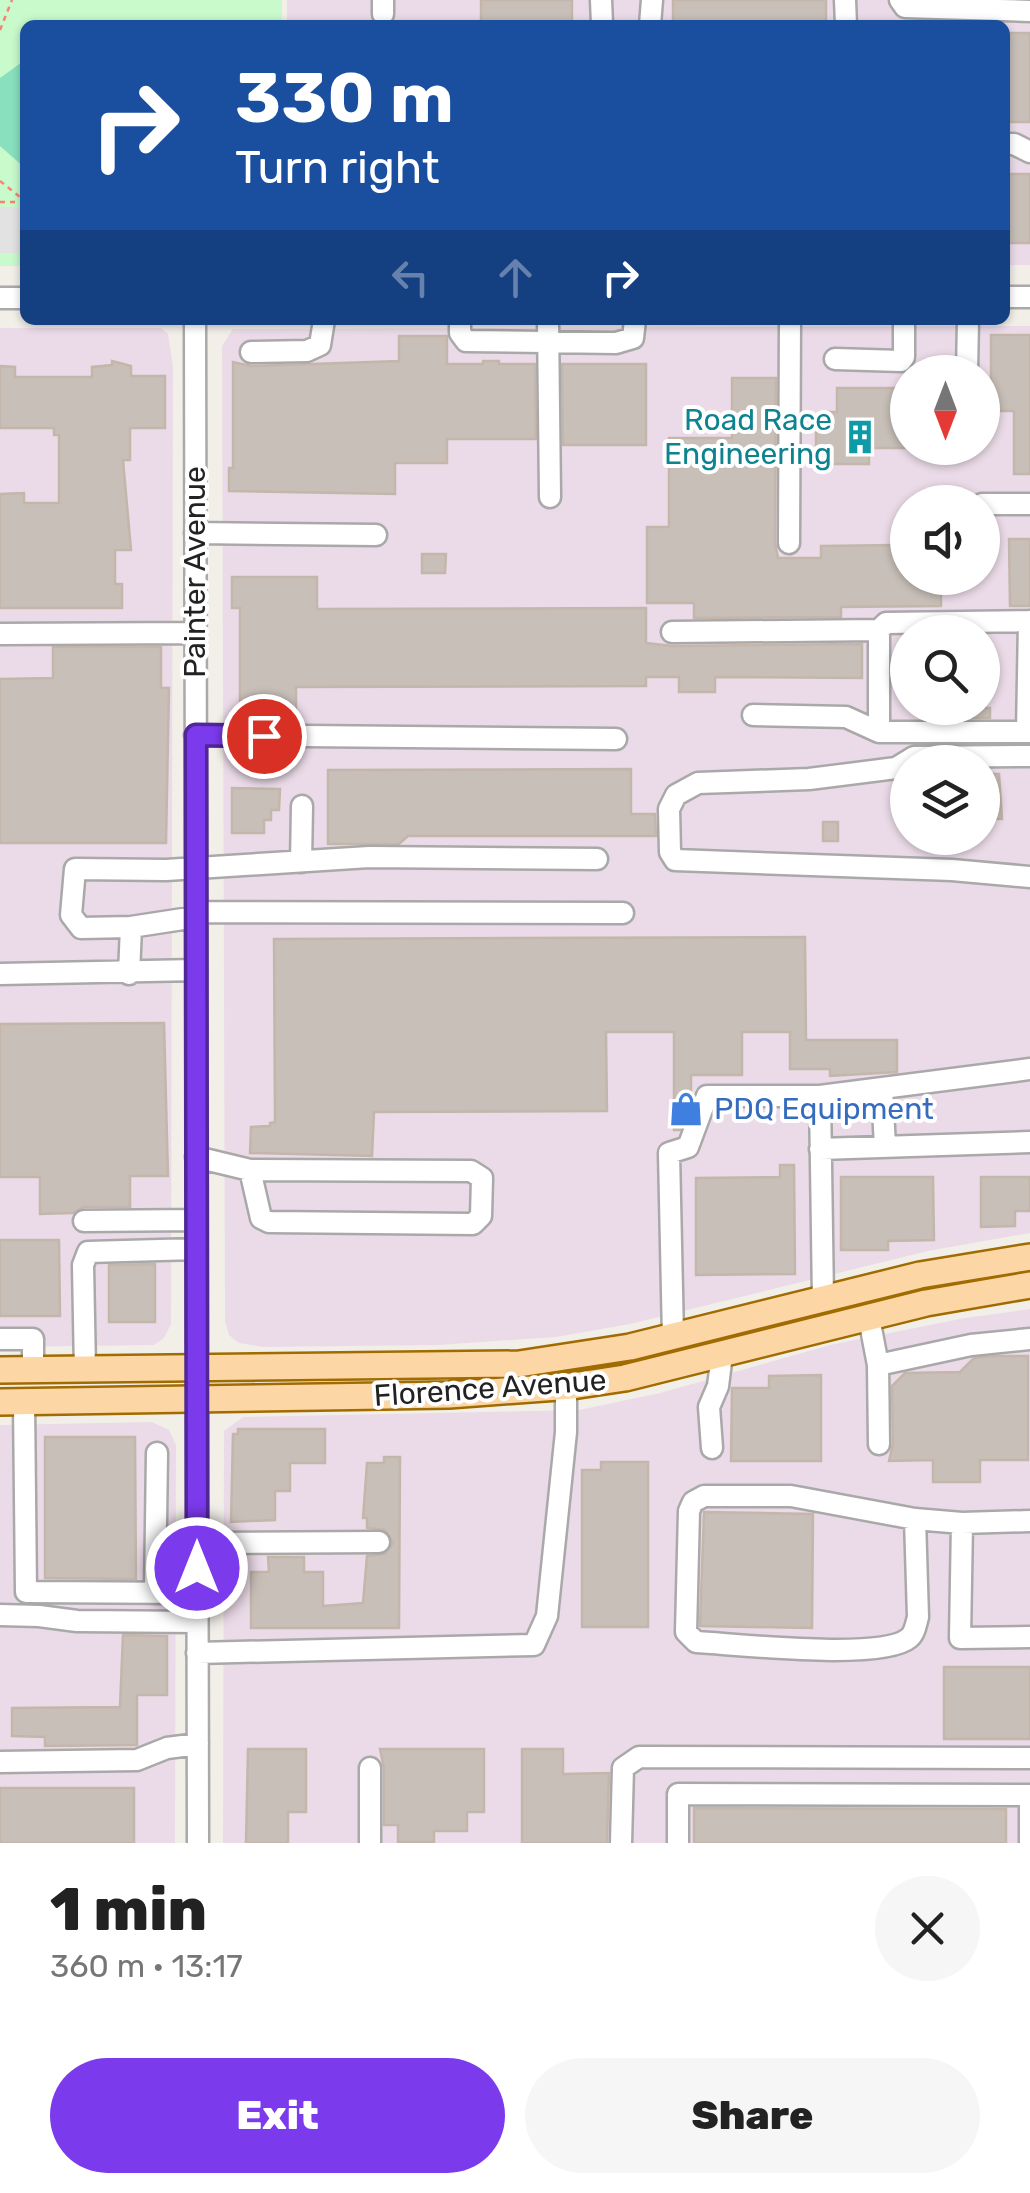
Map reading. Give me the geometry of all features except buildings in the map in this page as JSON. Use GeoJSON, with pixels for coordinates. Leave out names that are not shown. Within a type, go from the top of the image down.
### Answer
{"type":"FeatureCollection","features":[{"type":"Feature","properties":{"kind":"main road","name":"Florence Avenue"},"geometry":{"type":"LineString","coordinates":[[0,1370],[505,1364],[570,1357],[673,1336],[920,1275],[1030,1257]]}},
{"type":"Feature","properties":{"kind":"main road","name":"Florence Avenue"},"geometry":{"type":"LineString","coordinates":[[12,1402],[450,1395],[566,1387],[625,1378],[926,1303],[1030,1285]]}},
{"type":"Feature","properties":{"kind":"street"},"geometry":{"type":"LineString","coordinates":[[900,0],[905,8],[1030,11]]}},
{"type":"Feature","properties":{"kind":"street","name":"Painter Avenue"},"geometry":{"type":"LineString","coordinates":[[194,325],[198,1843]]}},
{"type":"Feature","properties":{"kind":"street"},"geometry":{"type":"LineString","coordinates":[[251,352],[307,351],[320,345],[323,325]]}},
{"type":"Feature","properties":{"kind":"street"},"geometry":{"type":"LineString","coordinates":[[460,325],[466,341],[548,330],[626,341],[635,334],[635,325]]}},
{"type":"Feature","properties":{"kind":"street"},"geometry":{"type":"LineString","coordinates":[[789,544],[790,325]]}},
{"type":"Feature","properties":{"kind":"street"},"geometry":{"type":"LineString","coordinates":[[835,359],[901,360],[904,325]]}},
{"type":"Feature","properties":{"kind":"street"},"geometry":{"type":"LineString","coordinates":[[967,355],[968,325]]}},
{"type":"Feature","properties":{"kind":"street"},"geometry":{"type":"LineString","coordinates":[[548,330],[550,496]]}},
{"type":"Feature","properties":{"kind":"street"},"geometry":{"type":"LineString","coordinates":[[1000,504],[1030,504]]}},
{"type":"Feature","properties":{"kind":"street"},"geometry":{"type":"LineString","coordinates":[[195,533],[376,535]]}},
{"type":"Feature","properties":{"kind":"street"},"geometry":{"type":"LineString","coordinates":[[672,632],[878,630],[886,623],[1029,621],[1029,732],[879,732],[846,717],[753,715]]}},
{"type":"Feature","properties":{"kind":"street"},"geometry":{"type":"LineString","coordinates":[[878,630],[879,732]]}},
{"type":"Feature","properties":{"kind":"street"},"geometry":{"type":"LineString","coordinates":[[0,634],[195,633]]}},
{"type":"Feature","properties":{"kind":"street"},"geometry":{"type":"LineString","coordinates":[[196,735],[616,738]]}},
{"type":"Feature","properties":{"kind":"street"},"geometry":{"type":"LineString","coordinates":[[1030,756],[914,757],[896,768],[808,779],[698,783],[676,795],[669,809],[670,852],[675,860],[952,870],[1030,877]]}},
{"type":"Feature","properties":{"kind":"street"},"geometry":{"type":"LineString","coordinates":[[301,862],[302,806]]}},
{"type":"Feature","properties":{"kind":"street"},"geometry":{"type":"LineString","coordinates":[[597,859],[369,857],[196,868],[75,869],[71,915],[81,928],[131,927],[196,915],[623,913]]}},
{"type":"Feature","properties":{"kind":"street"},"geometry":{"type":"LineString","coordinates":[[128,974],[131,927]]}},
{"type":"Feature","properties":{"kind":"street"},"geometry":{"type":"LineString","coordinates":[[0,974],[196,970]]}},
{"type":"Feature","properties":{"kind":"street"},"geometry":{"type":"LineString","coordinates":[[673,1336],[669,1153],[688,1147],[707,1096],[820,1096],[1030,1068]]}},
{"type":"Feature","properties":{"kind":"street"},"geometry":{"type":"LineString","coordinates":[[882,1089],[885,1147]]}},
{"type":"Feature","properties":{"kind":"street"},"geometry":{"type":"LineString","coordinates":[[820,1096],[823,1300]]}},
{"type":"Feature","properties":{"kind":"street"},"geometry":{"type":"LineString","coordinates":[[820,1149],[1030,1142]]}},
{"type":"Feature","properties":{"kind":"street"},"geometry":{"type":"LineString","coordinates":[[196,1157],[250,1170],[472,1171],[482,1178],[481,1216],[473,1224],[268,1222],[261,1218],[250,1170]]}},
{"type":"Feature","properties":{"kind":"street"},"geometry":{"type":"LineString","coordinates":[[84,1222],[196,1220]]}},
{"type":"Feature","properties":{"kind":"street"},"geometry":{"type":"LineString","coordinates":[[85,1370],[83,1265],[88,1252],[196,1249]]}},
{"type":"Feature","properties":{"kind":"street"},"geometry":{"type":"LineString","coordinates":[[869,1318],[878,1365],[878,1444]]}},
{"type":"Feature","properties":{"kind":"street"},"geometry":{"type":"LineString","coordinates":[[878,1365],[971,1345],[1030,1338]]}},
{"type":"Feature","properties":{"kind":"street"},"geometry":{"type":"LineString","coordinates":[[0,1339],[33,1339],[34,1370]]}},
{"type":"Feature","properties":{"kind":"street"},"geometry":{"type":"LineString","coordinates":[[712,1448],[709,1407],[718,1386],[722,1354]]}},
{"type":"Feature","properties":{"kind":"street"},"geometry":{"type":"LineString","coordinates":[[197,1653],[534,1644],[546,1616],[566,1432],[566,1387]]}},
{"type":"Feature","properties":{"kind":"street"},"geometry":{"type":"LineString","coordinates":[[12,1402],[26,1592],[197,1593]]}},
{"type":"Feature","properties":{"kind":"street"},"geometry":{"type":"LineString","coordinates":[[156,1453],[156,1593]]}},
{"type":"Feature","properties":{"kind":"street"},"geometry":{"type":"LineString","coordinates":[[915,1518],[918,1617],[916,1629],[908,1639],[894,1645],[830,1650],[696,1642],[686,1632],[689,1511],[704,1496],[791,1496],[962,1523],[1030,1521]]}},
{"type":"Feature","properties":{"kind":"street"},"geometry":{"type":"LineString","coordinates":[[962,1523],[960,1638],[1030,1637]]}},
{"type":"Feature","properties":{"kind":"street"},"geometry":{"type":"LineString","coordinates":[[197,1542],[380,1542]]}},
{"type":"Feature","properties":{"kind":"street"},"geometry":{"type":"LineString","coordinates":[[0,1616],[78,1622],[197,1622]]}},
{"type":"Feature","properties":{"kind":"street"},"geometry":{"type":"LineString","coordinates":[[0,1762],[137,1760],[166,1748],[198,1744]]}},
{"type":"Feature","properties":{"kind":"street"},"geometry":{"type":"LineString","coordinates":[[621,1843],[622,1768],[639,1757],[1030,1758]]}},
{"type":"Feature","properties":{"kind":"street"},"geometry":{"type":"LineString","coordinates":[[370,1768],[370,1843]]}},
{"type":"Feature","properties":{"kind":"street"},"geometry":{"type":"LineString","coordinates":[[678,1843],[678,1794],[1030,1794],[1030,1843]]}},
{"type":"Feature","properties":{"kind":"path"},"geometry":{"type":"LineString","coordinates":[[0,30],[12,0]]}},
{"type":"Feature","properties":{"kind":"path"},"geometry":{"type":"LineString","coordinates":[[0,180],[20,198]]}},
{"type":"Feature","properties":{"kind":"shaded area"},"geometry":{"type":"Polygon","coordinates":[[[287,0],[1030,0],[1030,265],[1010,265],[1010,20],[287,20],[287,0]]]}},
{"type":"Feature","properties":{"kind":"shaded area"},"geometry":{"type":"Polygon","coordinates":[[[0,207],[20,207],[20,253],[0,253],[0,207]]]}},
{"type":"Feature","properties":{"kind":"shaded area"},"geometry":{"type":"Polygon","coordinates":[[[1030,326],[1030,1233],[928,1251],[630,1324],[556,1337],[438,1345],[263,1347],[239,1343],[229,1335],[225,1321],[222,346],[233,329],[1030,326]]]}},
{"type":"Feature","properties":{"kind":"shaded area"},"geometry":{"type":"Polygon","coordinates":[[[0,328],[161,328],[168,334],[173,367],[171,1324],[164,1338],[154,1345],[0,1347],[0,328]]]}},
{"type":"Feature","properties":{"kind":"shaded area"},"geometry":{"type":"Polygon","coordinates":[[[1030,1309],[1030,1843],[223,1843],[224,1431],[243,1417],[579,1410],[660,1393],[830,1345],[1030,1309]]]}},
{"type":"Feature","properties":{"kind":"shaded area"},"geometry":{"type":"Polygon","coordinates":[[[152,1422],[169,1430],[176,1445],[175,1843],[0,1843],[0,1425],[152,1422]]]}},
{"type":"Feature","properties":{"kind":"green space"},"geometry":{"type":"Polygon","coordinates":[[[0,0],[282,0],[282,20],[20,20],[20,266],[0,266],[0,0]]]}},
{"type":"Feature","properties":{"kind":"green space"},"geometry":{"type":"Polygon","coordinates":[[[20,64],[20,164],[0,146],[0,78],[20,64]]]}},
{"type":"Feature","properties":{"kind":"place","name":"Road Race Engineering"},"geometry":{"type":"Point","coordinates":[860,437]}},
{"type":"Feature","properties":{"kind":"place","name":"PDQ Equipment"},"geometry":{"type":"Point","coordinates":[686,1109]}},
{"type":"Feature","properties":{"kind":"route"},"geometry":{"type":"LineString","coordinates":[[197,1568],[196,735],[264,736]]}}]}
